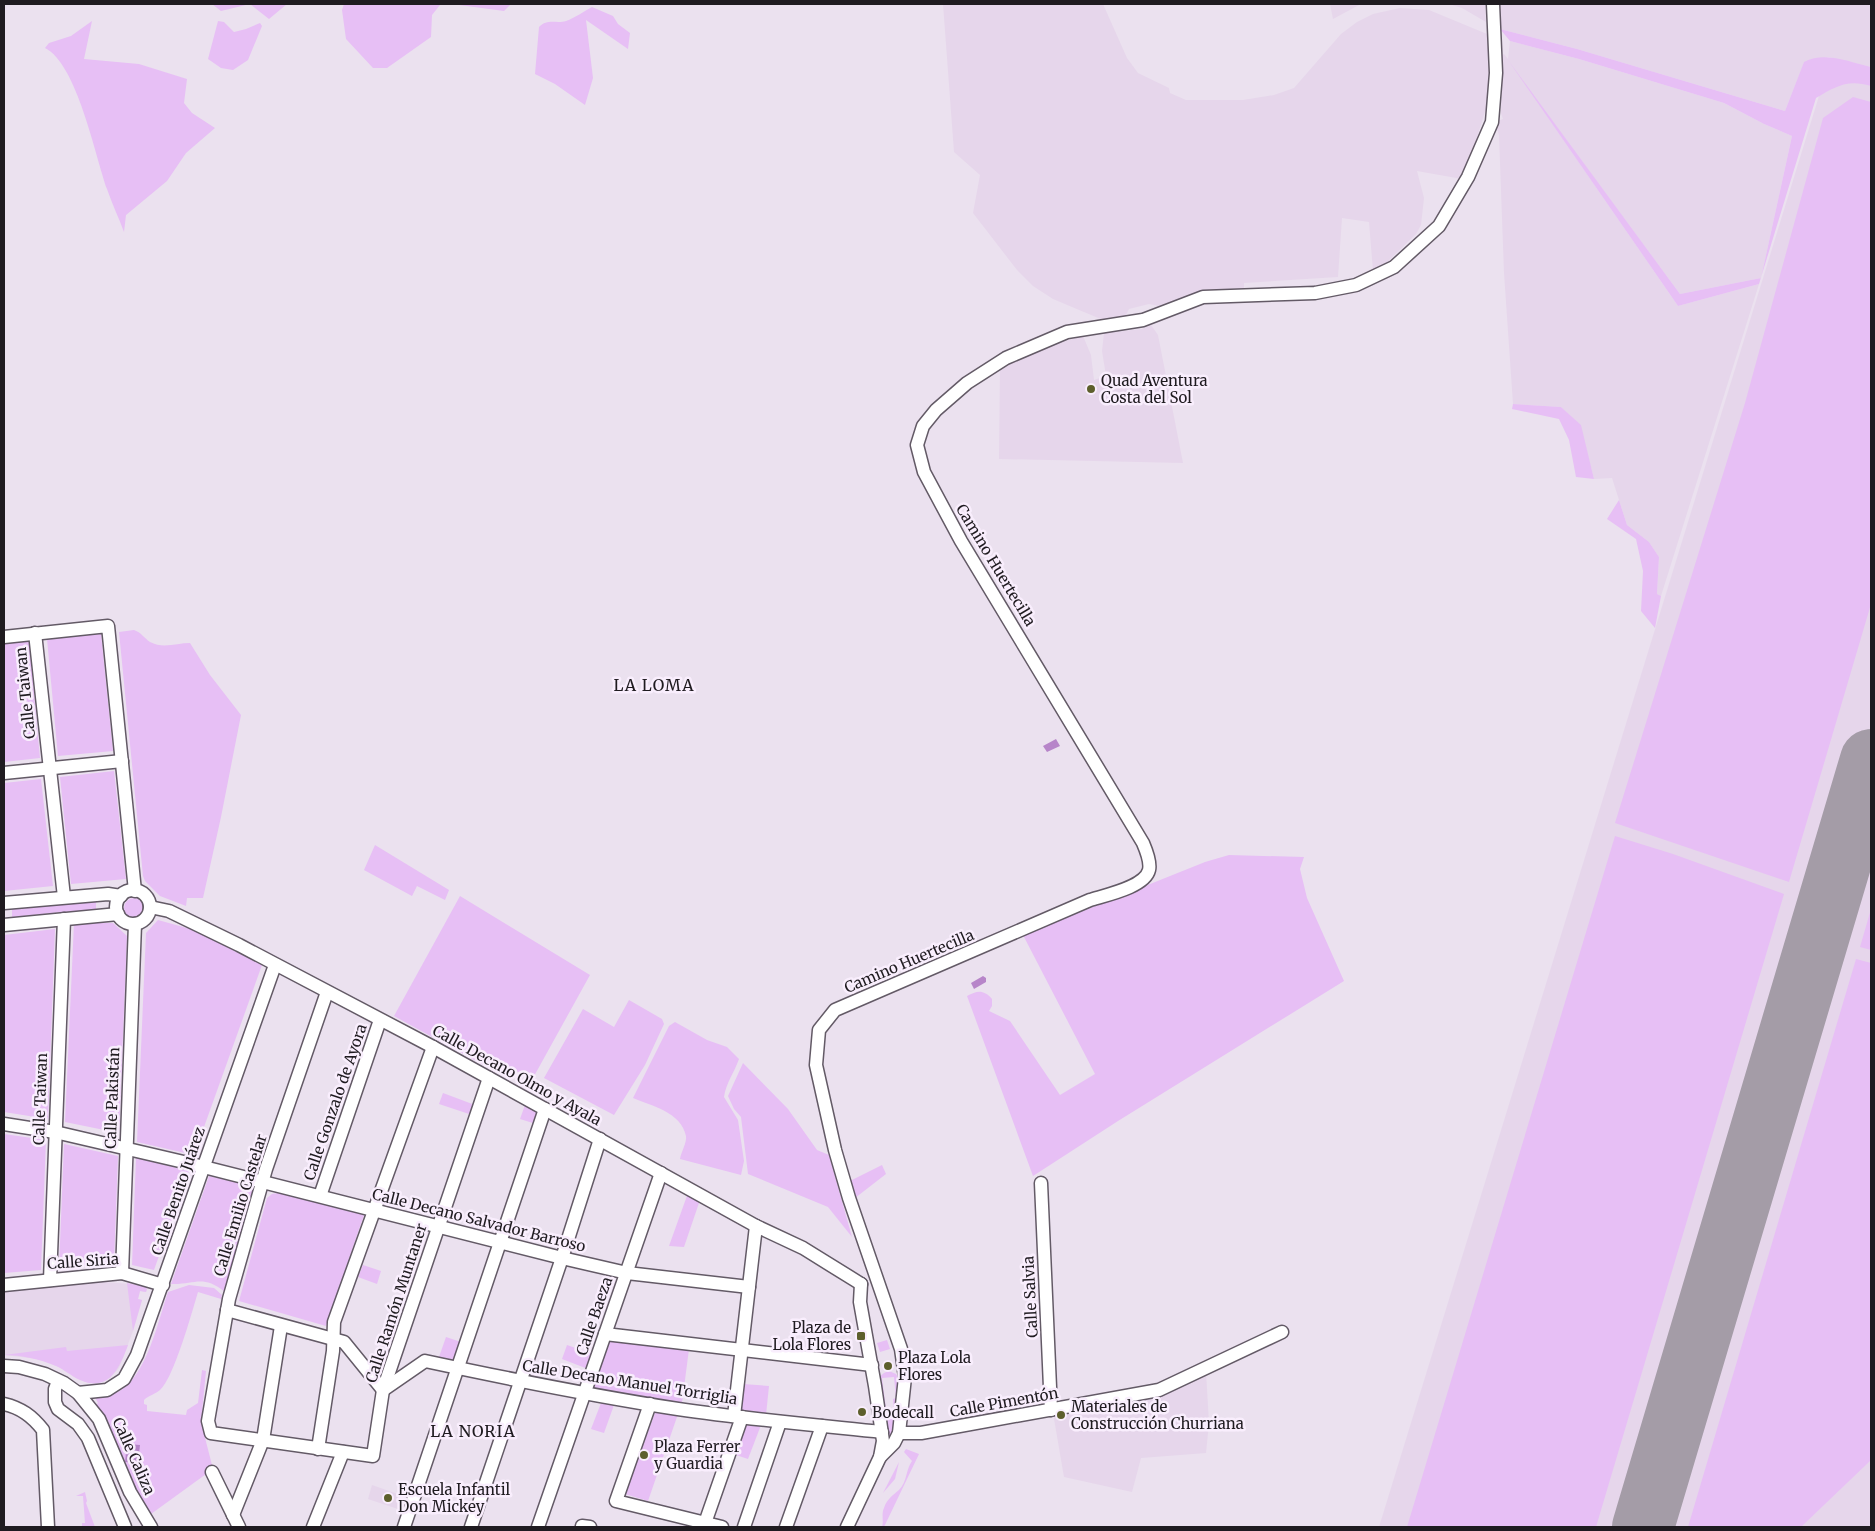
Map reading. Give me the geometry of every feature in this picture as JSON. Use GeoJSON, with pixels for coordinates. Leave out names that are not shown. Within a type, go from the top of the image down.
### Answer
{"type":"FeatureCollection","features":[{"type":"Feature","properties":{"kind":"street","name":"Camino Huertecilla"},"geometry":{"type":"LineString","coordinates":[[878,1280],[849,1198],[835,1150],[816,1064],[818,1030],[836,1010],[1090,900],[1132,886],[1142,881],[1149,870],[1148,856],[1143,843],[961,541],[924,472],[917,445],[923,426],[936,410],[967,383],[1006,358],[1067,332],[1143,320],[1203,297],[1315,293],[1332,290],[1356,285],[1394,267],[1439,226],[1468,177],[1492,122],[1496,73],[1493,4]]}},
{"type":"Feature","properties":{"kind":"street"},"geometry":{"type":"LineString","coordinates":[[4,636],[108,626],[135,891]]}},
{"type":"Feature","properties":{"kind":"street","name":"Calle Taiwan"},"geometry":{"type":"LineString","coordinates":[[35,633],[64,897]]}},
{"type":"Feature","properties":{"kind":"street"},"geometry":{"type":"LineString","coordinates":[[4,773],[122,761]]}},
{"type":"Feature","properties":{"kind":"street"},"geometry":{"type":"LineString","coordinates":[[135,891],[146,896],[150,907],[146,919],[135,924],[122,920],[118,914],[117,902],[125,893],[135,891]]}},
{"type":"Feature","properties":{"kind":"street"},"geometry":{"type":"LineString","coordinates":[[4,903],[108,894],[121,896]]}},
{"type":"Feature","properties":{"kind":"street","name":"Calle Decano Olmo y Ayala"},"geometry":{"type":"LineString","coordinates":[[150,907],[168,911],[275,964],[433,1047],[756,1226],[803,1248],[861,1284]]}},
{"type":"Feature","properties":{"kind":"street"},"geometry":{"type":"LineString","coordinates":[[4,925],[118,914]]}},
{"type":"Feature","properties":{"kind":"street","name":"Calle Taiwan"},"geometry":{"type":"LineString","coordinates":[[50,1280],[64,919]]}},
{"type":"Feature","properties":{"kind":"street","name":"Calle Pakistán"},"geometry":{"type":"LineString","coordinates":[[122,1273],[135,924]]}},
{"type":"Feature","properties":{"kind":"street","name":"Calle Benito Juárez"},"geometry":{"type":"LineString","coordinates":[[78,1393],[107,1390],[124,1379],[137,1355],[275,964]]}},
{"type":"Feature","properties":{"kind":"street","name":"Calle Emilio Castelar"},"geometry":{"type":"LineString","coordinates":[[263,1440],[211,1433],[208,1422],[226,1310],[262,1181],[327,992]]}},
{"type":"Feature","properties":{"kind":"street","name":"Calle Gonzalo de Ayora"},"geometry":{"type":"LineString","coordinates":[[320,1196],[380,1020]]}},
{"type":"Feature","properties":{"kind":"street"},"geometry":{"type":"LineString","coordinates":[[318,1448],[334,1340],[334,1322],[376,1210],[433,1047]]}},
{"type":"Feature","properties":{"kind":"street","name":"Calle Ramón Muntaner"},"geometry":{"type":"LineString","coordinates":[[343,1452],[373,1456],[383,1390],[489,1078]]}},
{"type":"Feature","properties":{"kind":"street"},"geometry":{"type":"LineString","coordinates":[[404,1527],[545,1109]]}},
{"type":"Feature","properties":{"kind":"street","name":"Calle Decano Salvador Barroso"},"geometry":{"type":"LineString","coordinates":[[4,1124],[55,1132],[126,1148],[626,1273],[750,1287]]}},
{"type":"Feature","properties":{"kind":"street"},"geometry":{"type":"LineString","coordinates":[[471,1527],[600,1139]]}},
{"type":"Feature","properties":{"kind":"street","name":"Calle Baeza"},"geometry":{"type":"LineString","coordinates":[[538,1527],[661,1173]]}},
{"type":"Feature","properties":{"kind":"street","name":"Calle Salvia"},"geometry":{"type":"LineString","coordinates":[[1041,1183],[1051,1410]]}},
{"type":"Feature","properties":{"kind":"street"},"geometry":{"type":"LineString","coordinates":[[705,1523],[738,1417],[741,1351],[756,1226]]}},
{"type":"Feature","properties":{"kind":"street","name":"Calle Siria"},"geometry":{"type":"LineString","coordinates":[[4,1285],[122,1273],[163,1285]]}},
{"type":"Feature","properties":{"kind":"street"},"geometry":{"type":"LineString","coordinates":[[847,1527],[880,1457],[883,1441],[872,1365],[860,1302],[861,1284],[878,1280],[902,1349],[905,1376],[898,1432],[894,1443],[880,1457]]}},
{"type":"Feature","properties":{"kind":"street"},"geometry":{"type":"LineString","coordinates":[[226,1310],[344,1342],[383,1390]]}},
{"type":"Feature","properties":{"kind":"street"},"geometry":{"type":"LineString","coordinates":[[233,1515],[263,1440],[281,1326]]}},
{"type":"Feature","properties":{"kind":"street","name":"Calle Pimentón"},"geometry":{"type":"LineString","coordinates":[[898,1432],[921,1433],[1159,1390],[1282,1332]]}},
{"type":"Feature","properties":{"kind":"street"},"geometry":{"type":"LineString","coordinates":[[605,1334],[872,1365]]}},
{"type":"Feature","properties":{"kind":"street","name":"Calle Decano Manuel Torriglia"},"geometry":{"type":"LineString","coordinates":[[383,1390],[425,1361],[650,1404],[738,1417],[882,1432]]}},
{"type":"Feature","properties":{"kind":"street","name":"Calle Caliza"},"geometry":{"type":"LineString","coordinates":[[4,1366],[19,1367],[45,1374],[78,1393],[99,1419],[130,1492],[151,1527]]}},
{"type":"Feature","properties":{"kind":"street"},"geometry":{"type":"LineString","coordinates":[[58,1381],[55,1389],[55,1402],[58,1408],[78,1424],[88,1438],[125,1527]]}},
{"type":"Feature","properties":{"kind":"street"},"geometry":{"type":"LineString","coordinates":[[4,1404],[16,1406],[26,1412],[43,1430],[48,1527]]}},
{"type":"Feature","properties":{"kind":"street"},"geometry":{"type":"LineString","coordinates":[[650,1404],[616,1501],[722,1527]]}},
{"type":"Feature","properties":{"kind":"street"},"geometry":{"type":"LineString","coordinates":[[744,1527],[780,1422]]}},
{"type":"Feature","properties":{"kind":"street"},"geometry":{"type":"LineString","coordinates":[[786,1527],[822,1426]]}},
{"type":"Feature","properties":{"kind":"street"},"geometry":{"type":"LineString","coordinates":[[263,1440],[343,1452],[313,1527]]}},
{"type":"Feature","properties":{"kind":"street"},"geometry":{"type":"LineString","coordinates":[[212,1472],[239,1527]]}},
{"type":"Feature","properties":{"kind":"shaded area"},"geometry":{"type":"Polygon","coordinates":[[[212,4],[250,4],[221,11],[212,4]]]}},
{"type":"Feature","properties":{"kind":"shaded area"},"geometry":{"type":"Polygon","coordinates":[[[250,4],[287,4],[269,19],[250,4]]]}},
{"type":"Feature","properties":{"kind":"shaded area"},"geometry":{"type":"Polygon","coordinates":[[[344,4],[511,4],[504,11],[459,5],[440,5],[432,15],[431,37],[387,68],[373,68],[346,39],[342,10],[344,4]]]}},
{"type":"Feature","properties":{"kind":"shaded area"},"geometry":{"type":"Polygon","coordinates":[[[943,4],[1103,4],[1127,58],[1138,73],[1169,88],[1170,93],[1186,100],[1243,100],[1274,95],[1294,88],[1341,34],[1357,22],[1373,14],[1400,8],[1429,10],[1487,34],[1491,72],[1487,105],[1462,179],[1417,171],[1424,198],[1421,225],[1416,234],[1384,265],[1373,271],[1369,222],[1342,218],[1338,277],[1244,283],[1244,289],[1203,291],[1159,306],[1149,304],[1129,309],[1125,317],[1103,320],[1053,299],[1033,286],[1017,270],[973,213],[980,175],[954,152],[943,4]]]}},
{"type":"Feature","properties":{"kind":"shaded area"},"geometry":{"type":"Polygon","coordinates":[[[1330,4],[1361,4],[1333,19],[1330,4]]]}},
{"type":"Feature","properties":{"kind":"shaded area"},"geometry":{"type":"Polygon","coordinates":[[[1449,4],[1485,4],[1486,22],[1462,8],[1449,4]]]}},
{"type":"Feature","properties":{"kind":"shaded area"},"geometry":{"type":"Polygon","coordinates":[[[1499,4],[1871,4],[1871,67],[1829,57],[1804,63],[1785,111],[1577,49],[1500,29],[1499,4]]]}},
{"type":"Feature","properties":{"kind":"shaded area"},"geometry":{"type":"Polygon","coordinates":[[[592,7],[613,16],[618,24],[630,33],[628,49],[586,20],[593,78],[585,105],[555,84],[535,74],[539,27],[549,22],[566,21],[592,7]]]}},
{"type":"Feature","properties":{"kind":"shaded area"},"geometry":{"type":"Polygon","coordinates":[[[92,21],[84,59],[139,64],[187,79],[184,103],[192,113],[215,128],[186,153],[167,181],[126,215],[124,232],[107,189],[76,91],[56,57],[45,48],[49,43],[71,36],[92,21]]]}},
{"type":"Feature","properties":{"kind":"shaded area"},"geometry":{"type":"Polygon","coordinates":[[[218,21],[224,22],[234,32],[260,23],[262,26],[248,60],[233,70],[221,68],[208,59],[218,21]]]}},
{"type":"Feature","properties":{"kind":"shaded area"},"geometry":{"type":"Polygon","coordinates":[[[1500,29],[1577,49],[1785,111],[1804,62],[1812,59],[1829,57],[1871,67],[1871,86],[1856,83],[1842,85],[1816,98],[1761,276],[1792,136],[1724,103],[1579,59],[1510,41],[1500,29]]]}},
{"type":"Feature","properties":{"kind":"shaded area"},"geometry":{"type":"Polygon","coordinates":[[[1510,41],[1579,59],[1724,103],[1792,136],[1761,278],[1680,294],[1522,80],[1678,306],[1759,284],[1661,596],[1657,594],[1659,557],[1649,542],[1627,525],[1612,478],[1594,479],[1580,425],[1561,407],[1513,404],[1504,273],[1499,135],[1495,122],[1503,119],[1501,113],[1502,55],[1504,54],[1508,59],[1510,41]]]}},
{"type":"Feature","properties":{"kind":"shaded area"},"geometry":{"type":"Polygon","coordinates":[[[1508,60],[1680,294],[1761,278],[1759,284],[1678,306],[1508,60]]]}},
{"type":"Feature","properties":{"kind":"shaded area"},"geometry":{"type":"Polygon","coordinates":[[[1827,70],[1871,83],[1871,1527],[1379,1527],[1827,70]]]}},
{"type":"Feature","properties":{"kind":"shaded area"},"geometry":{"type":"Polygon","coordinates":[[[1853,97],[1871,102],[1871,604],[1789,882],[1615,823],[1745,403],[1823,118],[1853,97]]]}},
{"type":"Feature","properties":{"kind":"shaded area"},"geometry":{"type":"Polygon","coordinates":[[[1151,325],[1158,335],[1183,463],[999,459],[1000,368],[1047,346],[1083,336],[1091,355],[1094,380],[1106,376],[1102,351],[1104,333],[1142,329],[1151,325]]]}},
{"type":"Feature","properties":{"kind":"shaded area"},"geometry":{"type":"Polygon","coordinates":[[[1513,404],[1561,407],[1581,425],[1594,479],[1576,477],[1569,440],[1559,419],[1512,409],[1513,404]]]}},
{"type":"Feature","properties":{"kind":"shaded area"},"geometry":{"type":"Polygon","coordinates":[[[1619,500],[1627,525],[1649,542],[1659,557],[1657,594],[1661,596],[1655,628],[1641,611],[1643,571],[1636,539],[1607,519],[1619,500]]]}},
{"type":"Feature","properties":{"kind":"shaded area"},"geometry":{"type":"Polygon","coordinates":[[[134,630],[155,644],[190,643],[210,675],[241,715],[203,898],[187,898],[186,906],[160,896],[145,881],[143,876],[119,632],[134,630]]]}},
{"type":"Feature","properties":{"kind":"shaded area"},"geometry":{"type":"Polygon","coordinates":[[[101,634],[113,751],[58,756],[47,639],[101,634]]]}},
{"type":"Feature","properties":{"kind":"shaded area"},"geometry":{"type":"Polygon","coordinates":[[[29,641],[40,758],[4,762],[4,644],[29,641]]]}},
{"type":"Feature","properties":{"kind":"shaded area"},"geometry":{"type":"Polygon","coordinates":[[[1056,739],[1060,746],[1047,752],[1043,746],[1056,739]]]}},
{"type":"Feature","properties":{"kind":"shaded area"},"geometry":{"type":"Polygon","coordinates":[[[114,771],[126,879],[71,884],[60,777],[114,771]]]}},
{"type":"Feature","properties":{"kind":"shaded area"},"geometry":{"type":"Polygon","coordinates":[[[41,779],[53,886],[4,891],[4,783],[41,779]]]}},
{"type":"Feature","properties":{"kind":"shaded area"},"geometry":{"type":"Polygon","coordinates":[[[1615,836],[1673,854],[1784,894],[1596,1527],[1407,1527],[1615,836]]]}},
{"type":"Feature","properties":{"kind":"shaded area"},"geometry":{"type":"Polygon","coordinates":[[[375,845],[449,890],[445,900],[417,886],[412,896],[364,870],[375,845]]]}},
{"type":"Feature","properties":{"kind":"shaded area"},"geometry":{"type":"Polygon","coordinates":[[[1229,855],[1304,857],[1300,869],[1307,898],[1344,981],[1033,1176],[967,996],[983,992],[992,999],[992,1006],[989,1011],[1010,1021],[1060,1095],[1095,1074],[1023,935],[1205,862],[1229,855]]]}},
{"type":"Feature","properties":{"kind":"shaded area"},"geometry":{"type":"Polygon","coordinates":[[[460,896],[590,975],[533,1078],[497,1064],[489,1068],[394,1016],[460,896]]]}},
{"type":"Feature","properties":{"kind":"shaded area"},"geometry":{"type":"Polygon","coordinates":[[[96,898],[96,911],[12,917],[12,906],[96,898]]]}},
{"type":"Feature","properties":{"kind":"shaded area"},"geometry":{"type":"Polygon","coordinates":[[[134,898],[141,901],[144,908],[141,915],[134,918],[127,915],[124,908],[127,901],[134,898]]]}},
{"type":"Feature","properties":{"kind":"shaded area"},"geometry":{"type":"Polygon","coordinates":[[[1871,909],[1871,950],[1860,947],[1871,909]]]}},
{"type":"Feature","properties":{"kind":"shaded area"},"geometry":{"type":"Polygon","coordinates":[[[158,920],[194,930],[262,965],[194,1155],[137,1142],[146,933],[158,920]]]}},
{"type":"Feature","properties":{"kind":"shaded area"},"geometry":{"type":"Polygon","coordinates":[[[74,923],[113,923],[127,936],[119,1133],[65,1122],[74,923]]]}},
{"type":"Feature","properties":{"kind":"shaded area"},"geometry":{"type":"Polygon","coordinates":[[[55,929],[48,1119],[4,1112],[4,935],[55,929]]]}},
{"type":"Feature","properties":{"kind":"shaded area"},"geometry":{"type":"Polygon","coordinates":[[[1856,959],[1871,963],[1871,1458],[1801,1527],[1688,1527],[1856,959]]]}},
{"type":"Feature","properties":{"kind":"shaded area"},"geometry":{"type":"Polygon","coordinates":[[[983,976],[986,978],[986,982],[974,989],[971,983],[983,976]]]}},
{"type":"Feature","properties":{"kind":"shaded area"},"geometry":{"type":"Polygon","coordinates":[[[629,1000],[662,1019],[664,1024],[645,1065],[614,1115],[544,1078],[583,1009],[614,1027],[629,1000]]]}},
{"type":"Feature","properties":{"kind":"shaded area"},"geometry":{"type":"Polygon","coordinates":[[[675,1022],[707,1040],[727,1047],[739,1059],[726,1087],[724,1097],[738,1120],[744,1161],[741,1175],[680,1159],[686,1142],[686,1136],[678,1121],[665,1111],[633,1098],[669,1026],[675,1022]]]}},
{"type":"Feature","properties":{"kind":"shaded area"},"geometry":{"type":"Polygon","coordinates":[[[743,1063],[788,1109],[817,1150],[829,1155],[852,1237],[828,1207],[748,1174],[741,1117],[734,1109],[728,1096],[743,1063]]]}},
{"type":"Feature","properties":{"kind":"shaded area"},"geometry":{"type":"Polygon","coordinates":[[[443,1093],[475,1105],[472,1115],[439,1104],[443,1093]]]}},
{"type":"Feature","properties":{"kind":"shaded area"},"geometry":{"type":"Polygon","coordinates":[[[525,1105],[540,1113],[536,1124],[520,1119],[525,1105]]]}},
{"type":"Feature","properties":{"kind":"shaded area"},"geometry":{"type":"Polygon","coordinates":[[[4,1134],[46,1140],[41,1270],[4,1273],[4,1134]]]}},
{"type":"Feature","properties":{"kind":"shaded area"},"geometry":{"type":"Polygon","coordinates":[[[64,1144],[118,1156],[114,1263],[59,1268],[64,1144]]]}},
{"type":"Feature","properties":{"kind":"shaded area"},"geometry":{"type":"Polygon","coordinates":[[[136,1158],[189,1171],[154,1270],[132,1265],[136,1158]]]}},
{"type":"Feature","properties":{"kind":"shaded area"},"geometry":{"type":"Polygon","coordinates":[[[882,1165],[886,1174],[855,1198],[850,1181],[882,1165]]]}},
{"type":"Feature","properties":{"kind":"shaded area"},"geometry":{"type":"Polygon","coordinates":[[[209,1176],[255,1187],[225,1292],[210,1283],[204,1282],[171,1284],[209,1176]]]}},
{"type":"Feature","properties":{"kind":"shaded area"},"geometry":{"type":"Polygon","coordinates":[[[278,1193],[364,1215],[326,1326],[239,1301],[267,1198],[272,1194],[278,1193]]]}},
{"type":"Feature","properties":{"kind":"shaded area"},"geometry":{"type":"Polygon","coordinates":[[[688,1193],[700,1200],[684,1247],[669,1246],[688,1193]]]}},
{"type":"Feature","properties":{"kind":"shaded area"},"geometry":{"type":"Polygon","coordinates":[[[363,1265],[381,1271],[377,1284],[358,1277],[363,1265]]]}},
{"type":"Feature","properties":{"kind":"shaded area"},"geometry":{"type":"Polygon","coordinates":[[[101,1282],[132,1284],[146,1287],[147,1289],[146,1292],[140,1291],[138,1299],[142,1300],[133,1331],[119,1368],[110,1378],[101,1382],[85,1382],[59,1367],[38,1359],[4,1355],[4,1292],[101,1282]]]}},
{"type":"Feature","properties":{"kind":"shaded area"},"geometry":{"type":"Polygon","coordinates":[[[127,1283],[146,1287],[147,1289],[146,1292],[140,1291],[138,1299],[142,1300],[133,1331],[127,1283]]]}},
{"type":"Feature","properties":{"kind":"shaded area"},"geometry":{"type":"Polygon","coordinates":[[[189,1285],[214,1288],[222,1295],[221,1299],[198,1292],[171,1372],[160,1390],[144,1400],[144,1404],[147,1405],[147,1411],[186,1415],[187,1410],[198,1403],[202,1370],[206,1371],[201,1422],[213,1469],[151,1514],[134,1489],[111,1431],[96,1405],[98,1403],[95,1397],[118,1392],[137,1374],[150,1347],[168,1292],[189,1285]]]}},
{"type":"Feature","properties":{"kind":"shaded area"},"geometry":{"type":"Polygon","coordinates":[[[446,1337],[461,1342],[454,1362],[439,1357],[446,1337]]]}},
{"type":"Feature","properties":{"kind":"shaded area"},"geometry":{"type":"Polygon","coordinates":[[[608,1339],[689,1349],[682,1403],[591,1389],[608,1339]]]}},
{"type":"Feature","properties":{"kind":"shaded area"},"geometry":{"type":"Polygon","coordinates":[[[887,1340],[890,1349],[880,1352],[877,1343],[887,1340]]]}},
{"type":"Feature","properties":{"kind":"shaded area"},"geometry":{"type":"Polygon","coordinates":[[[128,1345],[121,1362],[112,1376],[99,1383],[80,1380],[43,1361],[4,1355],[66,1347],[67,1351],[128,1345]]]}},
{"type":"Feature","properties":{"kind":"shaded area"},"geometry":{"type":"Polygon","coordinates":[[[567,1345],[593,1354],[588,1369],[562,1359],[567,1345]]]}},
{"type":"Feature","properties":{"kind":"shaded area"},"geometry":{"type":"Polygon","coordinates":[[[889,1371],[896,1374],[900,1380],[893,1424],[895,1425],[889,1443],[878,1378],[889,1371]],[[894,1377],[882,1378],[887,1416],[894,1415],[893,1399],[896,1398],[894,1377]]]}},
{"type":"Feature","properties":{"kind":"shaded area"},"geometry":{"type":"Polygon","coordinates":[[[1206,1372],[1209,1423],[1206,1453],[1141,1458],[1132,1492],[1064,1477],[1053,1413],[1078,1409],[1079,1411],[1125,1403],[1125,1400],[1206,1372]]]}},
{"type":"Feature","properties":{"kind":"shaded area"},"geometry":{"type":"Polygon","coordinates":[[[743,1384],[769,1386],[766,1415],[739,1412],[743,1384]]]}},
{"type":"Feature","properties":{"kind":"shaded area"},"geometry":{"type":"Polygon","coordinates":[[[601,1403],[614,1405],[604,1433],[591,1429],[601,1403]]]}},
{"type":"Feature","properties":{"kind":"shaded area"},"geometry":{"type":"Polygon","coordinates":[[[655,1413],[678,1414],[648,1501],[625,1494],[655,1413]]]}},
{"type":"Feature","properties":{"kind":"shaded area"},"geometry":{"type":"Polygon","coordinates":[[[745,1422],[761,1425],[748,1459],[733,1454],[745,1422]]]}},
{"type":"Feature","properties":{"kind":"shaded area"},"geometry":{"type":"Polygon","coordinates":[[[127,1444],[140,1445],[138,1463],[125,1462],[127,1444]]]}},
{"type":"Feature","properties":{"kind":"shaded area"},"geometry":{"type":"Polygon","coordinates":[[[906,1449],[919,1454],[884,1527],[882,1527],[885,1505],[902,1487],[912,1461],[904,1452],[906,1449]]]}},
{"type":"Feature","properties":{"kind":"shaded area"},"geometry":{"type":"Polygon","coordinates":[[[899,1462],[895,1479],[883,1493],[899,1462]]]}},
{"type":"Feature","properties":{"kind":"shaded area","name":"Escuela Infantil Don Mickey"},"geometry":{"type":"Polygon","coordinates":[[[372,1485],[409,1498],[404,1511],[368,1499],[372,1485]]]}},
{"type":"Feature","properties":{"kind":"shaded area"},"geometry":{"type":"Polygon","coordinates":[[[85,1492],[86,1503],[95,1527],[82,1527],[82,1523],[85,1523],[83,1496],[76,1496],[85,1492]]]}},
{"type":"Feature","properties":{"kind":"runway"},"geometry":{"type":"LineString","coordinates":[[1643,1527],[1871,760]]}},
{"type":"Feature","properties":{"kind":"place","name":"Quad Aventura Costa del Sol"},"geometry":{"type":"Point","coordinates":[1091,389]}},
{"type":"Feature","properties":{"kind":"place","name":"Plaza de Lola Flores"},"geometry":{"type":"Point","coordinates":[861,1336]}},
{"type":"Feature","properties":{"kind":"place","name":"Plaza Lola Flores"},"geometry":{"type":"Point","coordinates":[888,1366]}},
{"type":"Feature","properties":{"kind":"place","name":"Bodecall"},"geometry":{"type":"Point","coordinates":[862,1412]}},
{"type":"Feature","properties":{"kind":"place","name":"Materiales de Construcción Churriana"},"geometry":{"type":"Point","coordinates":[1061,1415]}},
{"type":"Feature","properties":{"kind":"place","name":"Plaza Ferrer y Guardia"},"geometry":{"type":"Point","coordinates":[644,1455]}},
{"type":"Feature","properties":{"kind":"place","name":"Escuela Infantil Don Mickey"},"geometry":{"type":"Point","coordinates":[388,1498]}},
{"type":"Feature","properties":{"kind":"district","name":"LA LOMA"},"geometry":{"type":"Point","coordinates":[654,685]}},
{"type":"Feature","properties":{"kind":"district","name":"LA NORIA"},"geometry":{"type":"Point","coordinates":[473,1431]}}]}
